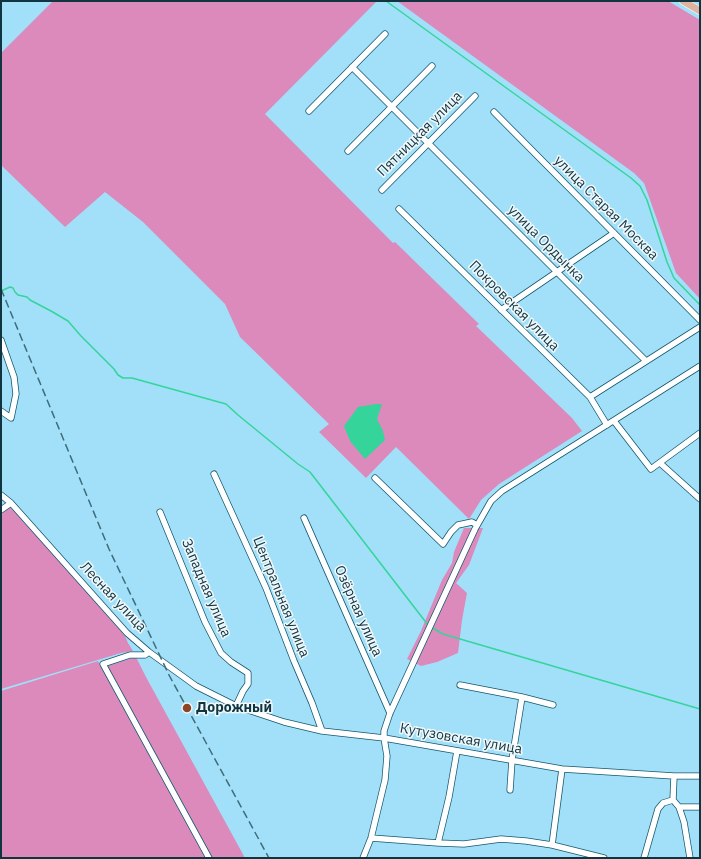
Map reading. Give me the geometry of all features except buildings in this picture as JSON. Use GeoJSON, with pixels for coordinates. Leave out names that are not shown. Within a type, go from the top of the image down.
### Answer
{"type":"FeatureCollection","features":[{"type":"Feature","properties":{"kind":"main road"},"geometry":{"type":"LineString","coordinates":[[683,1],[700,11]]}},
{"type":"Feature","properties":{"kind":"street"},"geometry":{"type":"LineString","coordinates":[[309,111],[385,34]]}},
{"type":"Feature","properties":{"kind":"street"},"geometry":{"type":"LineString","coordinates":[[348,151],[432,66]]}},
{"type":"Feature","properties":{"kind":"street","name":"улица Ордынка"},"geometry":{"type":"LineString","coordinates":[[352,67],[646,361]]}},
{"type":"Feature","properties":{"kind":"street","name":"Пятницкая улица"},"geometry":{"type":"LineString","coordinates":[[382,190],[475,96]]}},
{"type":"Feature","properties":{"kind":"street","name":"улица Старая Москва"},"geometry":{"type":"LineString","coordinates":[[494,112],[700,320]]}},
{"type":"Feature","properties":{"kind":"street","name":"Покровская улица"},"geometry":{"type":"LineString","coordinates":[[399,209],[590,397],[607,425]]}},
{"type":"Feature","properties":{"kind":"street"},"geometry":{"type":"LineString","coordinates":[[501,310],[556,271],[614,233]]}},
{"type":"Feature","properties":{"kind":"street"},"geometry":{"type":"LineString","coordinates":[[590,397],[700,327]]}},
{"type":"Feature","properties":{"kind":"street"},"geometry":{"type":"LineString","coordinates":[[1,340],[14,377],[16,394],[11,418],[1,411]]}},
{"type":"Feature","properties":{"kind":"street"},"geometry":{"type":"LineString","coordinates":[[363,858],[371,838],[385,780],[387,756],[384,731],[390,713],[477,525],[491,501],[502,491],[700,366]]}},
{"type":"Feature","properties":{"kind":"street"},"geometry":{"type":"LineString","coordinates":[[614,421],[651,469],[700,433]]}},
{"type":"Feature","properties":{"kind":"street"},"geometry":{"type":"LineString","coordinates":[[660,463],[700,500]]}},
{"type":"Feature","properties":{"kind":"street","name":"Центральная улица"},"geometry":{"type":"LineString","coordinates":[[214,474],[266,588],[322,731]]}},
{"type":"Feature","properties":{"kind":"street"},"geometry":{"type":"LineString","coordinates":[[375,478],[443,544],[458,525],[472,522],[477,525]]}},
{"type":"Feature","properties":{"kind":"street","name":"Лесная улица"},"geometry":{"type":"LineString","coordinates":[[1,495],[11,503],[127,633],[196,686],[222,698]]}},
{"type":"Feature","properties":{"kind":"street"},"geometry":{"type":"LineString","coordinates":[[1,510],[11,503]]}},
{"type":"Feature","properties":{"kind":"street","name":"Западная улица"},"geometry":{"type":"LineString","coordinates":[[160,512],[205,622],[221,653],[231,662],[248,673],[248,684],[236,706]]}},
{"type":"Feature","properties":{"kind":"street","name":"Озёрная улица"},"geometry":{"type":"LineString","coordinates":[[304,518],[390,713]]}},
{"type":"Feature","properties":{"kind":"street"},"geometry":{"type":"LineString","coordinates":[[150,652],[145,655],[130,655],[103,664],[209,858]]}},
{"type":"Feature","properties":{"kind":"street"},"geometry":{"type":"LineString","coordinates":[[460,685],[553,705]]}},
{"type":"Feature","properties":{"kind":"street","name":"Кутузовская улица"},"geometry":{"type":"LineString","coordinates":[[222,698],[236,706],[284,722],[322,731],[384,738],[562,769],[674,776],[700,776]]}},
{"type":"Feature","properties":{"kind":"street"},"geometry":{"type":"LineString","coordinates":[[510,790],[512,760],[522,698]]}},
{"type":"Feature","properties":{"kind":"street"},"geometry":{"type":"LineString","coordinates":[[438,843],[449,797],[456,751]]}},
{"type":"Feature","properties":{"kind":"street"},"geometry":{"type":"LineString","coordinates":[[552,845],[562,769]]}},
{"type":"Feature","properties":{"kind":"street"},"geometry":{"type":"LineString","coordinates":[[674,776],[673,800],[679,807],[684,822],[690,858]]}},
{"type":"Feature","properties":{"kind":"street"},"geometry":{"type":"LineString","coordinates":[[644,858],[658,809],[663,803],[673,800]]}},
{"type":"Feature","properties":{"kind":"street"},"geometry":{"type":"LineString","coordinates":[[679,807],[700,807]]}},
{"type":"Feature","properties":{"kind":"street"},"geometry":{"type":"LineString","coordinates":[[371,838],[464,844],[501,840],[526,841],[552,845],[604,858]]}},
{"type":"Feature","properties":{"kind":"shaded area"},"geometry":{"type":"Polygon","coordinates":[[[53,1],[377,1],[265,114],[393,243],[395,242],[479,324],[476,326],[572,418],[582,431],[499,484],[481,500],[469,519],[396,447],[366,478],[319,432],[329,424],[240,337],[225,304],[143,222],[105,192],[65,227],[1,165],[1,53],[53,1]]]}},
{"type":"Feature","properties":{"kind":"shaded area"},"geometry":{"type":"Polygon","coordinates":[[[397,1],[668,1],[700,20],[700,299],[676,273],[644,183],[634,173],[397,1]]]}},
{"type":"Feature","properties":{"kind":"shaded area"},"geometry":{"type":"Polygon","coordinates":[[[382,404],[377,419],[383,431],[385,440],[365,459],[350,441],[344,426],[358,407],[382,404]]]}},
{"type":"Feature","properties":{"kind":"shaded area"},"geometry":{"type":"Polygon","coordinates":[[[5,503],[39,534],[122,629],[133,651],[121,653],[1,689],[1,507],[5,503]]]}},
{"type":"Feature","properties":{"kind":"shaded area"},"geometry":{"type":"Polygon","coordinates":[[[464,528],[483,528],[469,565],[456,583],[467,593],[458,653],[437,662],[421,666],[407,659],[421,631],[442,580],[452,563],[454,552],[464,528]]]}},
{"type":"Feature","properties":{"kind":"shaded area"},"geometry":{"type":"Polygon","coordinates":[[[136,657],[245,858],[212,858],[107,666],[136,657]]]}},
{"type":"Feature","properties":{"kind":"shaded area"},"geometry":{"type":"Polygon","coordinates":[[[98,661],[206,858],[1,858],[1,691],[98,661]]]}},
{"type":"Feature","properties":{"kind":"waterway"},"geometry":{"type":"LineString","coordinates":[[386,1],[640,186],[647,200],[667,262],[674,278],[700,305]]}},
{"type":"Feature","properties":{"kind":"waterway"},"geometry":{"type":"LineString","coordinates":[[1,291],[10,287],[13,288],[18,295],[27,297],[68,321],[118,375],[123,378],[132,378],[226,404],[298,464],[310,472],[428,625]]}},
{"type":"Feature","properties":{"kind":"waterway"},"geometry":{"type":"LineString","coordinates":[[431,627],[443,634],[700,709]]}},
{"type":"Feature","properties":{"kind":"railway"},"geometry":{"type":"LineString","coordinates":[[1,289],[109,549],[169,675],[269,858]]}},
{"type":"Feature","properties":{"kind":"place","name":"Дорожный"},"geometry":{"type":"Point","coordinates":[187,708]}}]}
